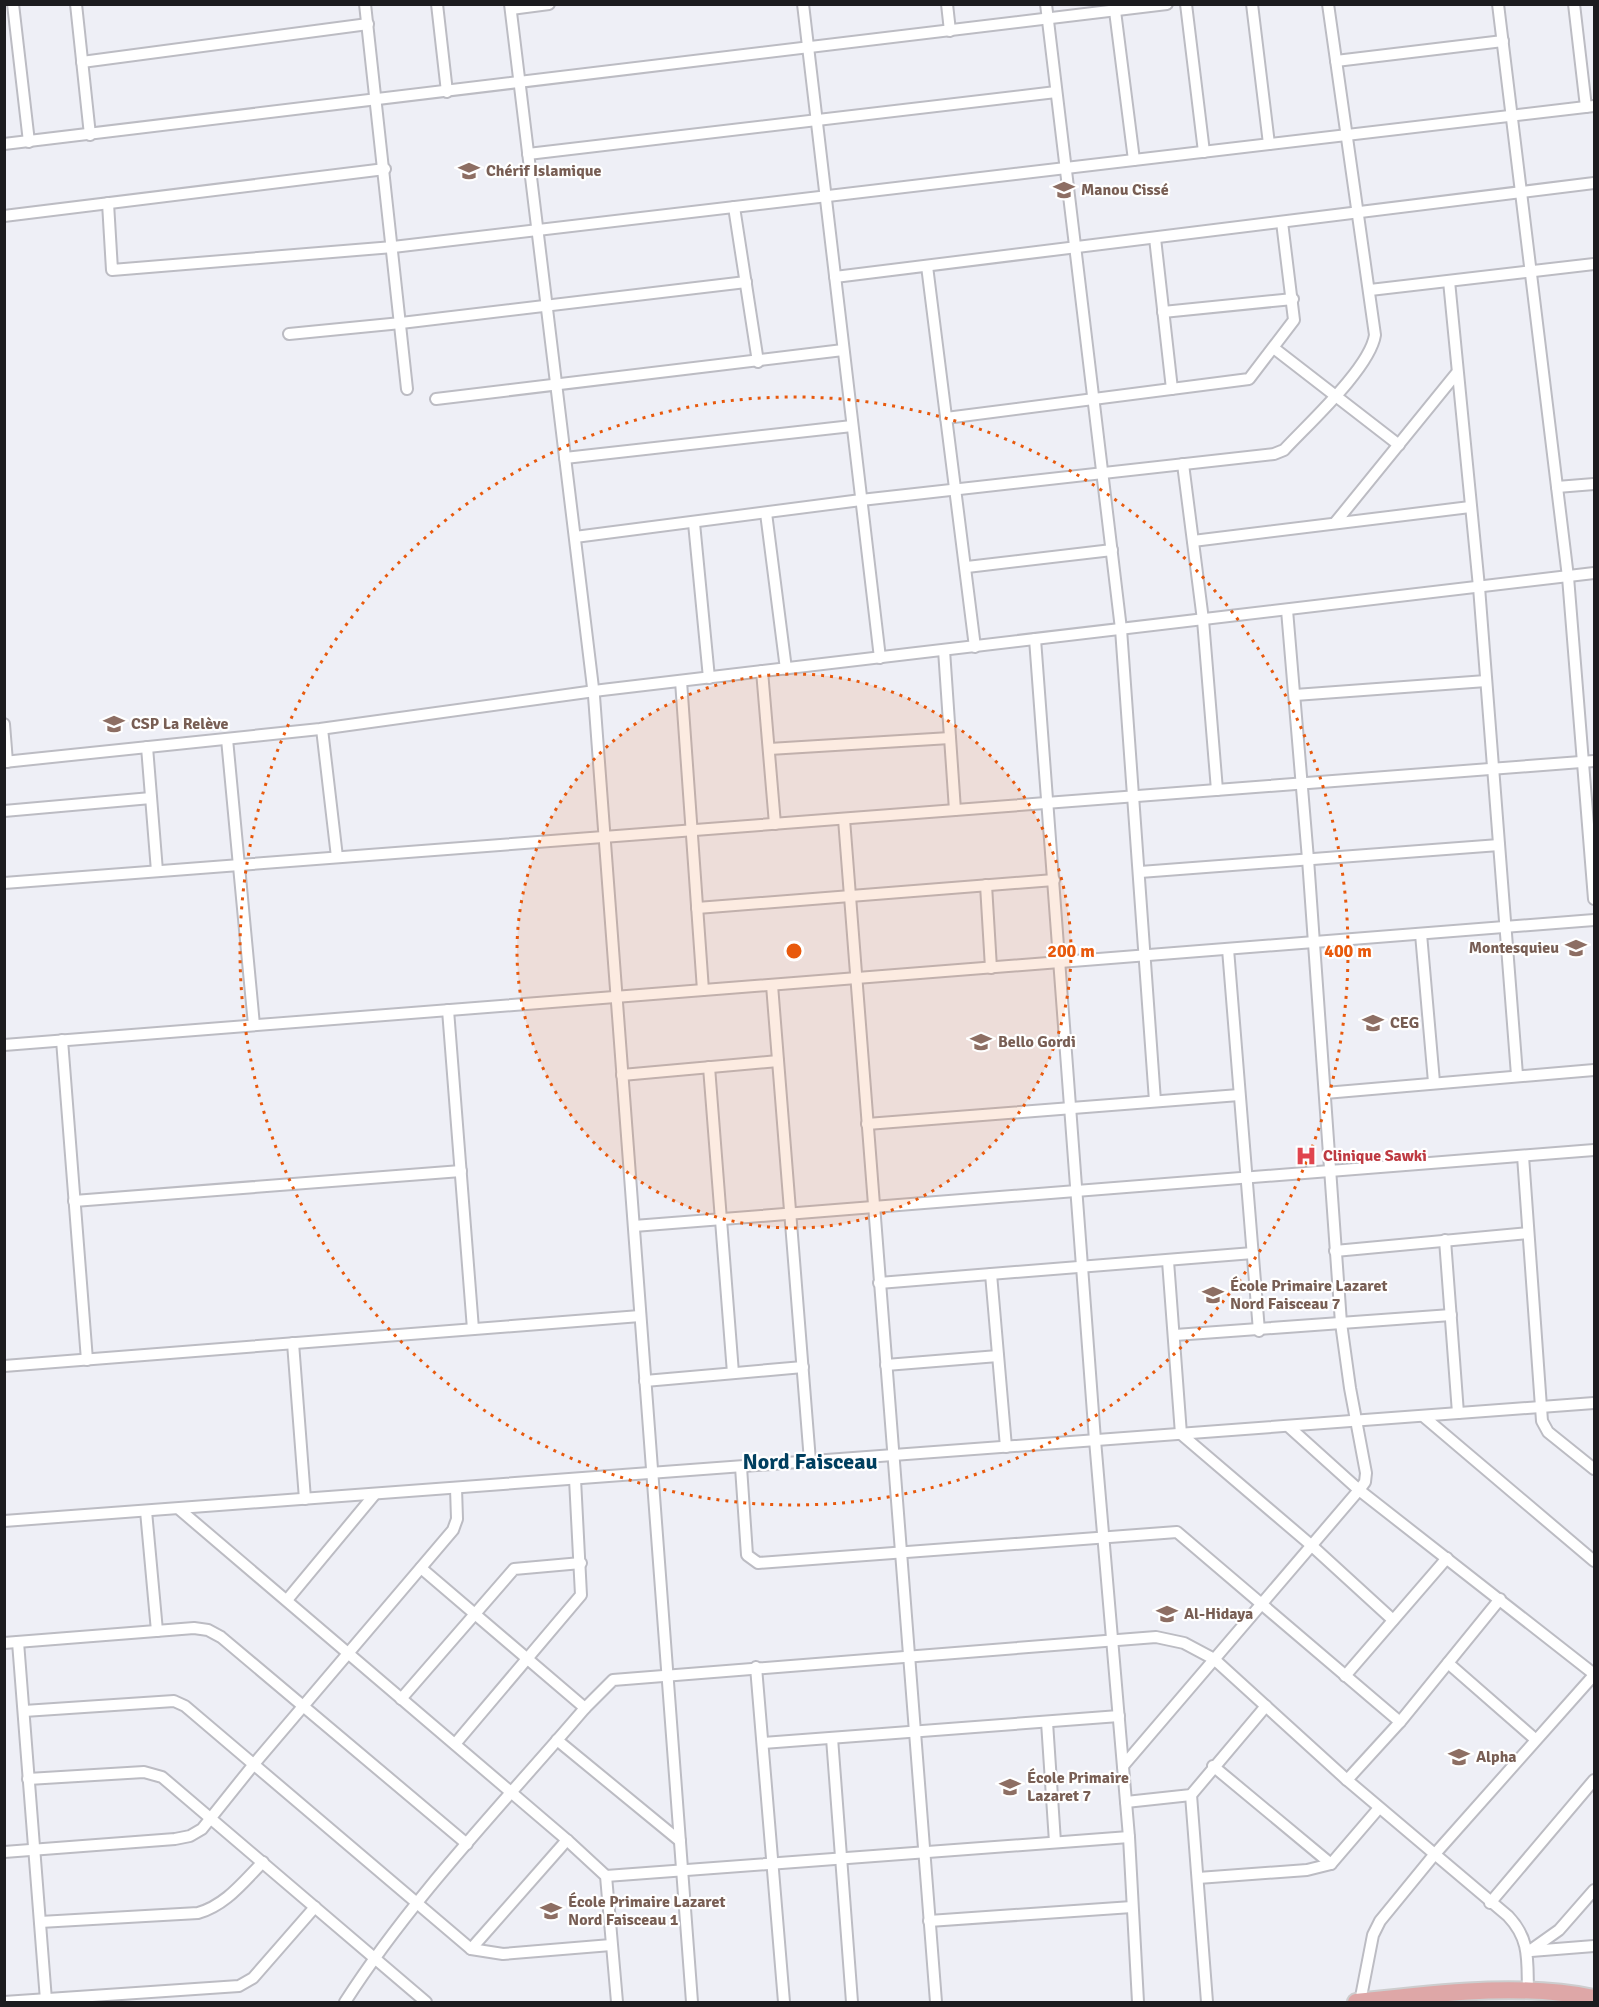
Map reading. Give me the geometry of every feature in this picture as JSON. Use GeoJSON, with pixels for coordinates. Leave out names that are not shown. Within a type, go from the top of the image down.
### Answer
{"type":"FeatureCollection","features":[{"type":"Feature","properties":{"kind":"main road"},"geometry":{"type":"LineString","coordinates":[[1358,2002],[1528,1986],[1594,1998]]}},
{"type":"Feature","properties":{"kind":"street"},"geometry":{"type":"LineString","coordinates":[[13,4],[29,142]]}},
{"type":"Feature","properties":{"kind":"street"},"geometry":{"type":"LineString","coordinates":[[76,4],[90,135]]}},
{"type":"Feature","properties":{"kind":"street"},"geometry":{"type":"LineString","coordinates":[[365,4],[385,169],[407,389]]}},
{"type":"Feature","properties":{"kind":"street"},"geometry":{"type":"LineString","coordinates":[[437,4],[447,92]]}},
{"type":"Feature","properties":{"kind":"street"},"geometry":{"type":"LineString","coordinates":[[549,4],[510,7],[593,691],[692,2002]]}},
{"type":"Feature","properties":{"kind":"street"},"geometry":{"type":"LineString","coordinates":[[803,4],[880,658]]}},
{"type":"Feature","properties":{"kind":"street"},"geometry":{"type":"LineString","coordinates":[[946,4],[950,31]]}},
{"type":"Feature","properties":{"kind":"street"},"geometry":{"type":"LineString","coordinates":[[1046,4],[1121,629],[1135,796],[1155,1101]]}},
{"type":"Feature","properties":{"kind":"street"},"geometry":{"type":"LineString","coordinates":[[4,144],[377,101],[1167,4]]}},
{"type":"Feature","properties":{"kind":"street"},"geometry":{"type":"LineString","coordinates":[[1186,4],[1204,152]]}},
{"type":"Feature","properties":{"kind":"street"},"geometry":{"type":"LineString","coordinates":[[1252,4],[1269,144]]}},
{"type":"Feature","properties":{"kind":"street"},"geometry":{"type":"LineString","coordinates":[[575,537],[861,500],[1280,452],[1336,394],[1374,342],[1370,290],[1345,135],[1328,4]]}},
{"type":"Feature","properties":{"kind":"street"},"geometry":{"type":"LineString","coordinates":[[1498,4],[1589,761],[1594,898]]}},
{"type":"Feature","properties":{"kind":"street"},"geometry":{"type":"LineString","coordinates":[[108,203],[112,270],[393,247],[1590,107],[1574,4]]}},
{"type":"Feature","properties":{"kind":"street"},"geometry":{"type":"LineString","coordinates":[[1115,11],[1134,160]]}},
{"type":"Feature","properties":{"kind":"street"},"geometry":{"type":"LineString","coordinates":[[82,62],[368,24]]}},
{"type":"Feature","properties":{"kind":"street"},"geometry":{"type":"LineString","coordinates":[[1336,61],[1503,41]]}},
{"type":"Feature","properties":{"kind":"street"},"geometry":{"type":"LineString","coordinates":[[528,154],[1056,92]]}},
{"type":"Feature","properties":{"kind":"street"},"geometry":{"type":"LineString","coordinates":[[4,216],[385,169]]}},
{"type":"Feature","properties":{"kind":"street"},"geometry":{"type":"LineString","coordinates":[[835,277],[1594,183]]}},
{"type":"Feature","properties":{"kind":"street"},"geometry":{"type":"LineString","coordinates":[[734,207],[758,362]]}},
{"type":"Feature","properties":{"kind":"street"},"geometry":{"type":"LineString","coordinates":[[946,418],[1249,379],[1275,349],[1294,320],[1282,222]]}},
{"type":"Feature","properties":{"kind":"street"},"geometry":{"type":"LineString","coordinates":[[1155,238],[1172,390]]}},
{"type":"Feature","properties":{"kind":"street"},"geometry":{"type":"LineString","coordinates":[[1370,290],[1594,264]]}},
{"type":"Feature","properties":{"kind":"street"},"geometry":{"type":"LineString","coordinates":[[927,266],[967,567],[975,646]]}},
{"type":"Feature","properties":{"kind":"street"},"geometry":{"type":"LineString","coordinates":[[1449,281],[1456,374],[1479,587],[1517,1075]]}},
{"type":"Feature","properties":{"kind":"street"},"geometry":{"type":"LineString","coordinates":[[289,334],[547,307],[746,282]]}},
{"type":"Feature","properties":{"kind":"street"},"geometry":{"type":"LineString","coordinates":[[1163,312],[1293,299]]}},
{"type":"Feature","properties":{"kind":"street"},"geometry":{"type":"LineString","coordinates":[[1275,349],[1399,445]]}},
{"type":"Feature","properties":{"kind":"street"},"geometry":{"type":"LineString","coordinates":[[436,399],[843,350]]}},
{"type":"Feature","properties":{"kind":"street"},"geometry":{"type":"LineString","coordinates":[[1335,523],[1456,374]]}},
{"type":"Feature","properties":{"kind":"street"},"geometry":{"type":"LineString","coordinates":[[565,458],[852,426]]}},
{"type":"Feature","properties":{"kind":"street"},"geometry":{"type":"LineString","coordinates":[[1183,464],[1203,620],[1217,790]]}},
{"type":"Feature","properties":{"kind":"street"},"geometry":{"type":"LineString","coordinates":[[1557,487],[1594,483]]}},
{"type":"Feature","properties":{"kind":"street"},"geometry":{"type":"LineString","coordinates":[[1193,541],[1470,507]]}},
{"type":"Feature","properties":{"kind":"street"},"geometry":{"type":"LineString","coordinates":[[766,513],[786,669]]}},
{"type":"Feature","properties":{"kind":"street"},"geometry":{"type":"LineString","coordinates":[[694,523],[709,678]]}},
{"type":"Feature","properties":{"kind":"street"},"geometry":{"type":"LineString","coordinates":[[967,567],[1112,550]]}},
{"type":"Feature","properties":{"kind":"street"},"geometry":{"type":"LineString","coordinates":[[4,724],[6,762],[322,729],[593,691],[1594,573]]}},
{"type":"Feature","properties":{"kind":"street"},"geometry":{"type":"LineString","coordinates":[[1123,1766],[1365,1482],[1366,1473],[1350,1388],[1341,1323],[1308,859],[1287,610]]}},
{"type":"Feature","properties":{"kind":"street"},"geometry":{"type":"LineString","coordinates":[[1035,639],[1095,1440],[1129,1837],[1138,2002]]}},
{"type":"Feature","properties":{"kind":"street"},"geometry":{"type":"LineString","coordinates":[[944,650],[955,810]]}},
{"type":"Feature","properties":{"kind":"street"},"geometry":{"type":"LineString","coordinates":[[762,672],[775,824]]}},
{"type":"Feature","properties":{"kind":"street"},"geometry":{"type":"LineString","coordinates":[[681,681],[703,990]]}},
{"type":"Feature","properties":{"kind":"street"},"geometry":{"type":"LineString","coordinates":[[1295,695],[1486,681]]}},
{"type":"Feature","properties":{"kind":"street"},"geometry":{"type":"LineString","coordinates":[[322,729],[338,857]]}},
{"type":"Feature","properties":{"kind":"street"},"geometry":{"type":"LineString","coordinates":[[769,749],[950,738]]}},
{"type":"Feature","properties":{"kind":"street"},"geometry":{"type":"LineString","coordinates":[[228,739],[254,1025]]}},
{"type":"Feature","properties":{"kind":"street"},"geometry":{"type":"LineString","coordinates":[[147,747],[157,871]]}},
{"type":"Feature","properties":{"kind":"street"},"geometry":{"type":"LineString","coordinates":[[4,883],[1589,761]]}},
{"type":"Feature","properties":{"kind":"street"},"geometry":{"type":"LineString","coordinates":[[4,811],[151,798]]}},
{"type":"Feature","properties":{"kind":"street"},"geometry":{"type":"LineString","coordinates":[[844,819],[936,2002]]}},
{"type":"Feature","properties":{"kind":"street"},"geometry":{"type":"LineString","coordinates":[[1140,872],[1499,846]]}},
{"type":"Feature","properties":{"kind":"street"},"geometry":{"type":"LineString","coordinates":[[697,908],[1054,880]]}},
{"type":"Feature","properties":{"kind":"street"},"geometry":{"type":"LineString","coordinates":[[986,885],[991,968]]}},
{"type":"Feature","properties":{"kind":"street"},"geometry":{"type":"LineString","coordinates":[[4,1045],[1594,920]]}},
{"type":"Feature","properties":{"kind":"street"},"geometry":{"type":"LineString","coordinates":[[1421,934],[1434,1082]]}},
{"type":"Feature","properties":{"kind":"street"},"geometry":{"type":"LineString","coordinates":[[1228,949],[1259,1331]]}},
{"type":"Feature","properties":{"kind":"street"},"geometry":{"type":"LineString","coordinates":[[772,985],[810,1461]]}},
{"type":"Feature","properties":{"kind":"street"},"geometry":{"type":"LineString","coordinates":[[448,1010],[473,1329]]}},
{"type":"Feature","properties":{"kind":"street"},"geometry":{"type":"LineString","coordinates":[[62,1041],[87,1360]]}},
{"type":"Feature","properties":{"kind":"street"},"geometry":{"type":"LineString","coordinates":[[622,1075],[778,1061]]}},
{"type":"Feature","properties":{"kind":"street"},"geometry":{"type":"LineString","coordinates":[[709,1067],[733,1374]]}},
{"type":"Feature","properties":{"kind":"street"},"geometry":{"type":"LineString","coordinates":[[1325,1094],[1434,1082],[1594,1070]]}},
{"type":"Feature","properties":{"kind":"street"},"geometry":{"type":"LineString","coordinates":[[867,1124],[1239,1095]]}},
{"type":"Feature","properties":{"kind":"street"},"geometry":{"type":"LineString","coordinates":[[634,1226],[1594,1150]]}},
{"type":"Feature","properties":{"kind":"street"},"geometry":{"type":"LineString","coordinates":[[1523,1156],[1542,1421],[1548,1432],[1594,1469]]}},
{"type":"Feature","properties":{"kind":"street"},"geometry":{"type":"LineString","coordinates":[[74,1201],[461,1171]]}},
{"type":"Feature","properties":{"kind":"street"},"geometry":{"type":"LineString","coordinates":[[1335,1251],[1528,1233]]}},
{"type":"Feature","properties":{"kind":"street"},"geometry":{"type":"LineString","coordinates":[[1445,1240],[1458,1413]]}},
{"type":"Feature","properties":{"kind":"street"},"geometry":{"type":"LineString","coordinates":[[879,1283],[1252,1253]]}},
{"type":"Feature","properties":{"kind":"street"},"geometry":{"type":"LineString","coordinates":[[1168,1261],[1181,1434],[1311,1545],[1393,1620]]}},
{"type":"Feature","properties":{"kind":"street"},"geometry":{"type":"LineString","coordinates":[[991,1274],[1006,1447]]}},
{"type":"Feature","properties":{"kind":"street"},"geometry":{"type":"LineString","coordinates":[[1175,1335],[1259,1331],[1451,1315]]}},
{"type":"Feature","properties":{"kind":"street"},"geometry":{"type":"LineString","coordinates":[[4,1366],[640,1316]]}},
{"type":"Feature","properties":{"kind":"street"},"geometry":{"type":"LineString","coordinates":[[293,1343],[305,1499]]}},
{"type":"Feature","properties":{"kind":"street"},"geometry":{"type":"LineString","coordinates":[[886,1365],[998,1356]]}},
{"type":"Feature","properties":{"kind":"street"},"geometry":{"type":"LineString","coordinates":[[645,1381],[803,1367]]}},
{"type":"Feature","properties":{"kind":"street"},"geometry":{"type":"LineString","coordinates":[[4,1521],[1594,1403]]}},
{"type":"Feature","properties":{"kind":"street"},"geometry":{"type":"LineString","coordinates":[[1423,1416],[1594,1561]]}},
{"type":"Feature","properties":{"kind":"street"},"geometry":{"type":"LineString","coordinates":[[1288,1426],[1359,1490],[1594,1675],[1434,1855],[1380,1921],[1374,1935],[1358,2002]]}},
{"type":"Feature","properties":{"kind":"street"},"geometry":{"type":"LineString","coordinates":[[741,1467],[747,1555],[758,1563],[1177,1532],[1400,1722]]}},
{"type":"Feature","properties":{"kind":"street"},"geometry":{"type":"LineString","coordinates":[[455,1744],[581,1595],[575,1479]]}},
{"type":"Feature","properties":{"kind":"street"},"geometry":{"type":"LineString","coordinates":[[4,1852],[183,1838],[202,1829],[254,1764],[453,1530],[457,1520],[456,1488]]}},
{"type":"Feature","properties":{"kind":"street"},"geometry":{"type":"LineString","coordinates":[[287,1600],[375,1494]]}},
{"type":"Feature","properties":{"kind":"street"},"geometry":{"type":"LineString","coordinates":[[179,1509],[350,1653],[400,1700],[455,1744],[606,1876],[617,2002]]}},
{"type":"Feature","properties":{"kind":"street"},"geometry":{"type":"LineString","coordinates":[[146,1511],[157,1631]]}},
{"type":"Feature","properties":{"kind":"street"},"geometry":{"type":"LineString","coordinates":[[1345,1676],[1447,1558]]}},
{"type":"Feature","properties":{"kind":"street"},"geometry":{"type":"LineString","coordinates":[[400,1700],[514,1569],[581,1563]]}},
{"type":"Feature","properties":{"kind":"street"},"geometry":{"type":"LineString","coordinates":[[421,1568],[585,1708]]}},
{"type":"Feature","properties":{"kind":"street"},"geometry":{"type":"LineString","coordinates":[[1347,1780],[1400,1722],[1500,1599]]}},
{"type":"Feature","properties":{"kind":"street"},"geometry":{"type":"LineString","coordinates":[[4,1643],[157,1631],[208,1630],[221,1637],[467,1844]]}},
{"type":"Feature","properties":{"kind":"street"},"geometry":{"type":"LineString","coordinates":[[345,2002],[374,1957],[417,1904],[585,1708],[613,1680],[1112,1638],[1173,1639],[1214,1659],[1347,1780],[1515,1923],[1528,1957],[1528,1986]]}},
{"type":"Feature","properties":{"kind":"street"},"geometry":{"type":"LineString","coordinates":[[18,1642],[46,2000]]}},
{"type":"Feature","properties":{"kind":"street"},"geometry":{"type":"LineString","coordinates":[[1448,1663],[1535,1739]]}},
{"type":"Feature","properties":{"kind":"street"},"geometry":{"type":"LineString","coordinates":[[756,1667],[784,2002]]}},
{"type":"Feature","properties":{"kind":"street"},"geometry":{"type":"LineString","coordinates":[[24,1711],[174,1701],[185,1707],[254,1764],[471,1949],[503,1954],[611,1945]]}},
{"type":"Feature","properties":{"kind":"street"},"geometry":{"type":"LineString","coordinates":[[1207,2002],[1191,1795],[1213,1766],[1266,1706]]}},
{"type":"Feature","properties":{"kind":"street"},"geometry":{"type":"LineString","coordinates":[[763,1743],[1119,1716]]}},
{"type":"Feature","properties":{"kind":"street"},"geometry":{"type":"LineString","coordinates":[[1047,1722],[1055,1842]]}},
{"type":"Feature","properties":{"kind":"street"},"geometry":{"type":"LineString","coordinates":[[832,1738],[852,2002]]}},
{"type":"Feature","properties":{"kind":"street"},"geometry":{"type":"LineString","coordinates":[[557,1740],[680,1841]]}},
{"type":"Feature","properties":{"kind":"street"},"geometry":{"type":"LineString","coordinates":[[1213,1766],[1331,1864]]}},
{"type":"Feature","properties":{"kind":"street"},"geometry":{"type":"LineString","coordinates":[[28,1779],[154,1773],[211,1818],[426,2002]]}},
{"type":"Feature","properties":{"kind":"street"},"geometry":{"type":"LineString","coordinates":[[1490,1903],[1594,1780]]}},
{"type":"Feature","properties":{"kind":"street"},"geometry":{"type":"LineString","coordinates":[[1125,1802],[1191,1795]]}},
{"type":"Feature","properties":{"kind":"street"},"geometry":{"type":"LineString","coordinates":[[1198,1878],[1307,1870],[1331,1864],[1379,1808]]}},
{"type":"Feature","properties":{"kind":"street"},"geometry":{"type":"LineString","coordinates":[[606,1876],[1129,1837]]}},
{"type":"Feature","properties":{"kind":"street"},"geometry":{"type":"LineString","coordinates":[[471,1949],[567,1840]]}},
{"type":"Feature","properties":{"kind":"street"},"geometry":{"type":"LineString","coordinates":[[40,1922],[198,1913],[224,1902],[263,1862]]}},
{"type":"Feature","properties":{"kind":"street"},"geometry":{"type":"LineString","coordinates":[[1528,1957],[1594,1890]]}},
{"type":"Feature","properties":{"kind":"street"},"geometry":{"type":"LineString","coordinates":[[4,2002],[164,1997],[248,1983],[315,1907]]}},
{"type":"Feature","properties":{"kind":"street"},"geometry":{"type":"LineString","coordinates":[[929,1921],[1132,1907]]}},
{"type":"Feature","properties":{"kind":"street"},"geometry":{"type":"LineString","coordinates":[[1528,1957],[1594,1946]]}},
{"type":"Feature","properties":{"kind":"place","name":"Chérif Islamique"},"geometry":{"type":"Point","coordinates":[469,171]}},
{"type":"Feature","properties":{"kind":"place","name":"Manou Cissé"},"geometry":{"type":"Point","coordinates":[1064,190]}},
{"type":"Feature","properties":{"kind":"place","name":"CSP La Relève"},"geometry":{"type":"Point","coordinates":[114,724]}},
{"type":"Feature","properties":{"kind":"place","name":"Montesquieu"},"geometry":{"type":"Point","coordinates":[1576,948]}},
{"type":"Feature","properties":{"kind":"place","name":"CEG"},"geometry":{"type":"Point","coordinates":[1373,1023]}},
{"type":"Feature","properties":{"kind":"place","name":"Bello Gordi"},"geometry":{"type":"Point","coordinates":[981,1042]}},
{"type":"Feature","properties":{"kind":"place","name":"Clinique Sawki"},"geometry":{"type":"Point","coordinates":[1306,1156]}},
{"type":"Feature","properties":{"kind":"place","name":"École Primaire Lazaret Nord Faisceau 7"},"geometry":{"type":"Point","coordinates":[1213,1295]}},
{"type":"Feature","properties":{"kind":"place","name":"Al-Hidaya"},"geometry":{"type":"Point","coordinates":[1167,1614]}},
{"type":"Feature","properties":{"kind":"place","name":"Alpha"},"geometry":{"type":"Point","coordinates":[1459,1757]}},
{"type":"Feature","properties":{"kind":"place","name":"École Primaire Lazaret 7"},"geometry":{"type":"Point","coordinates":[1010,1787]}},
{"type":"Feature","properties":{"kind":"place","name":"École Primaire Lazaret Nord Faisceau 1"},"geometry":{"type":"Point","coordinates":[551,1911]}},
{"type":"Feature","properties":{"kind":"district","name":"Nord Faisceau"},"geometry":{"type":"Point","coordinates":[810,1461]}}]}
